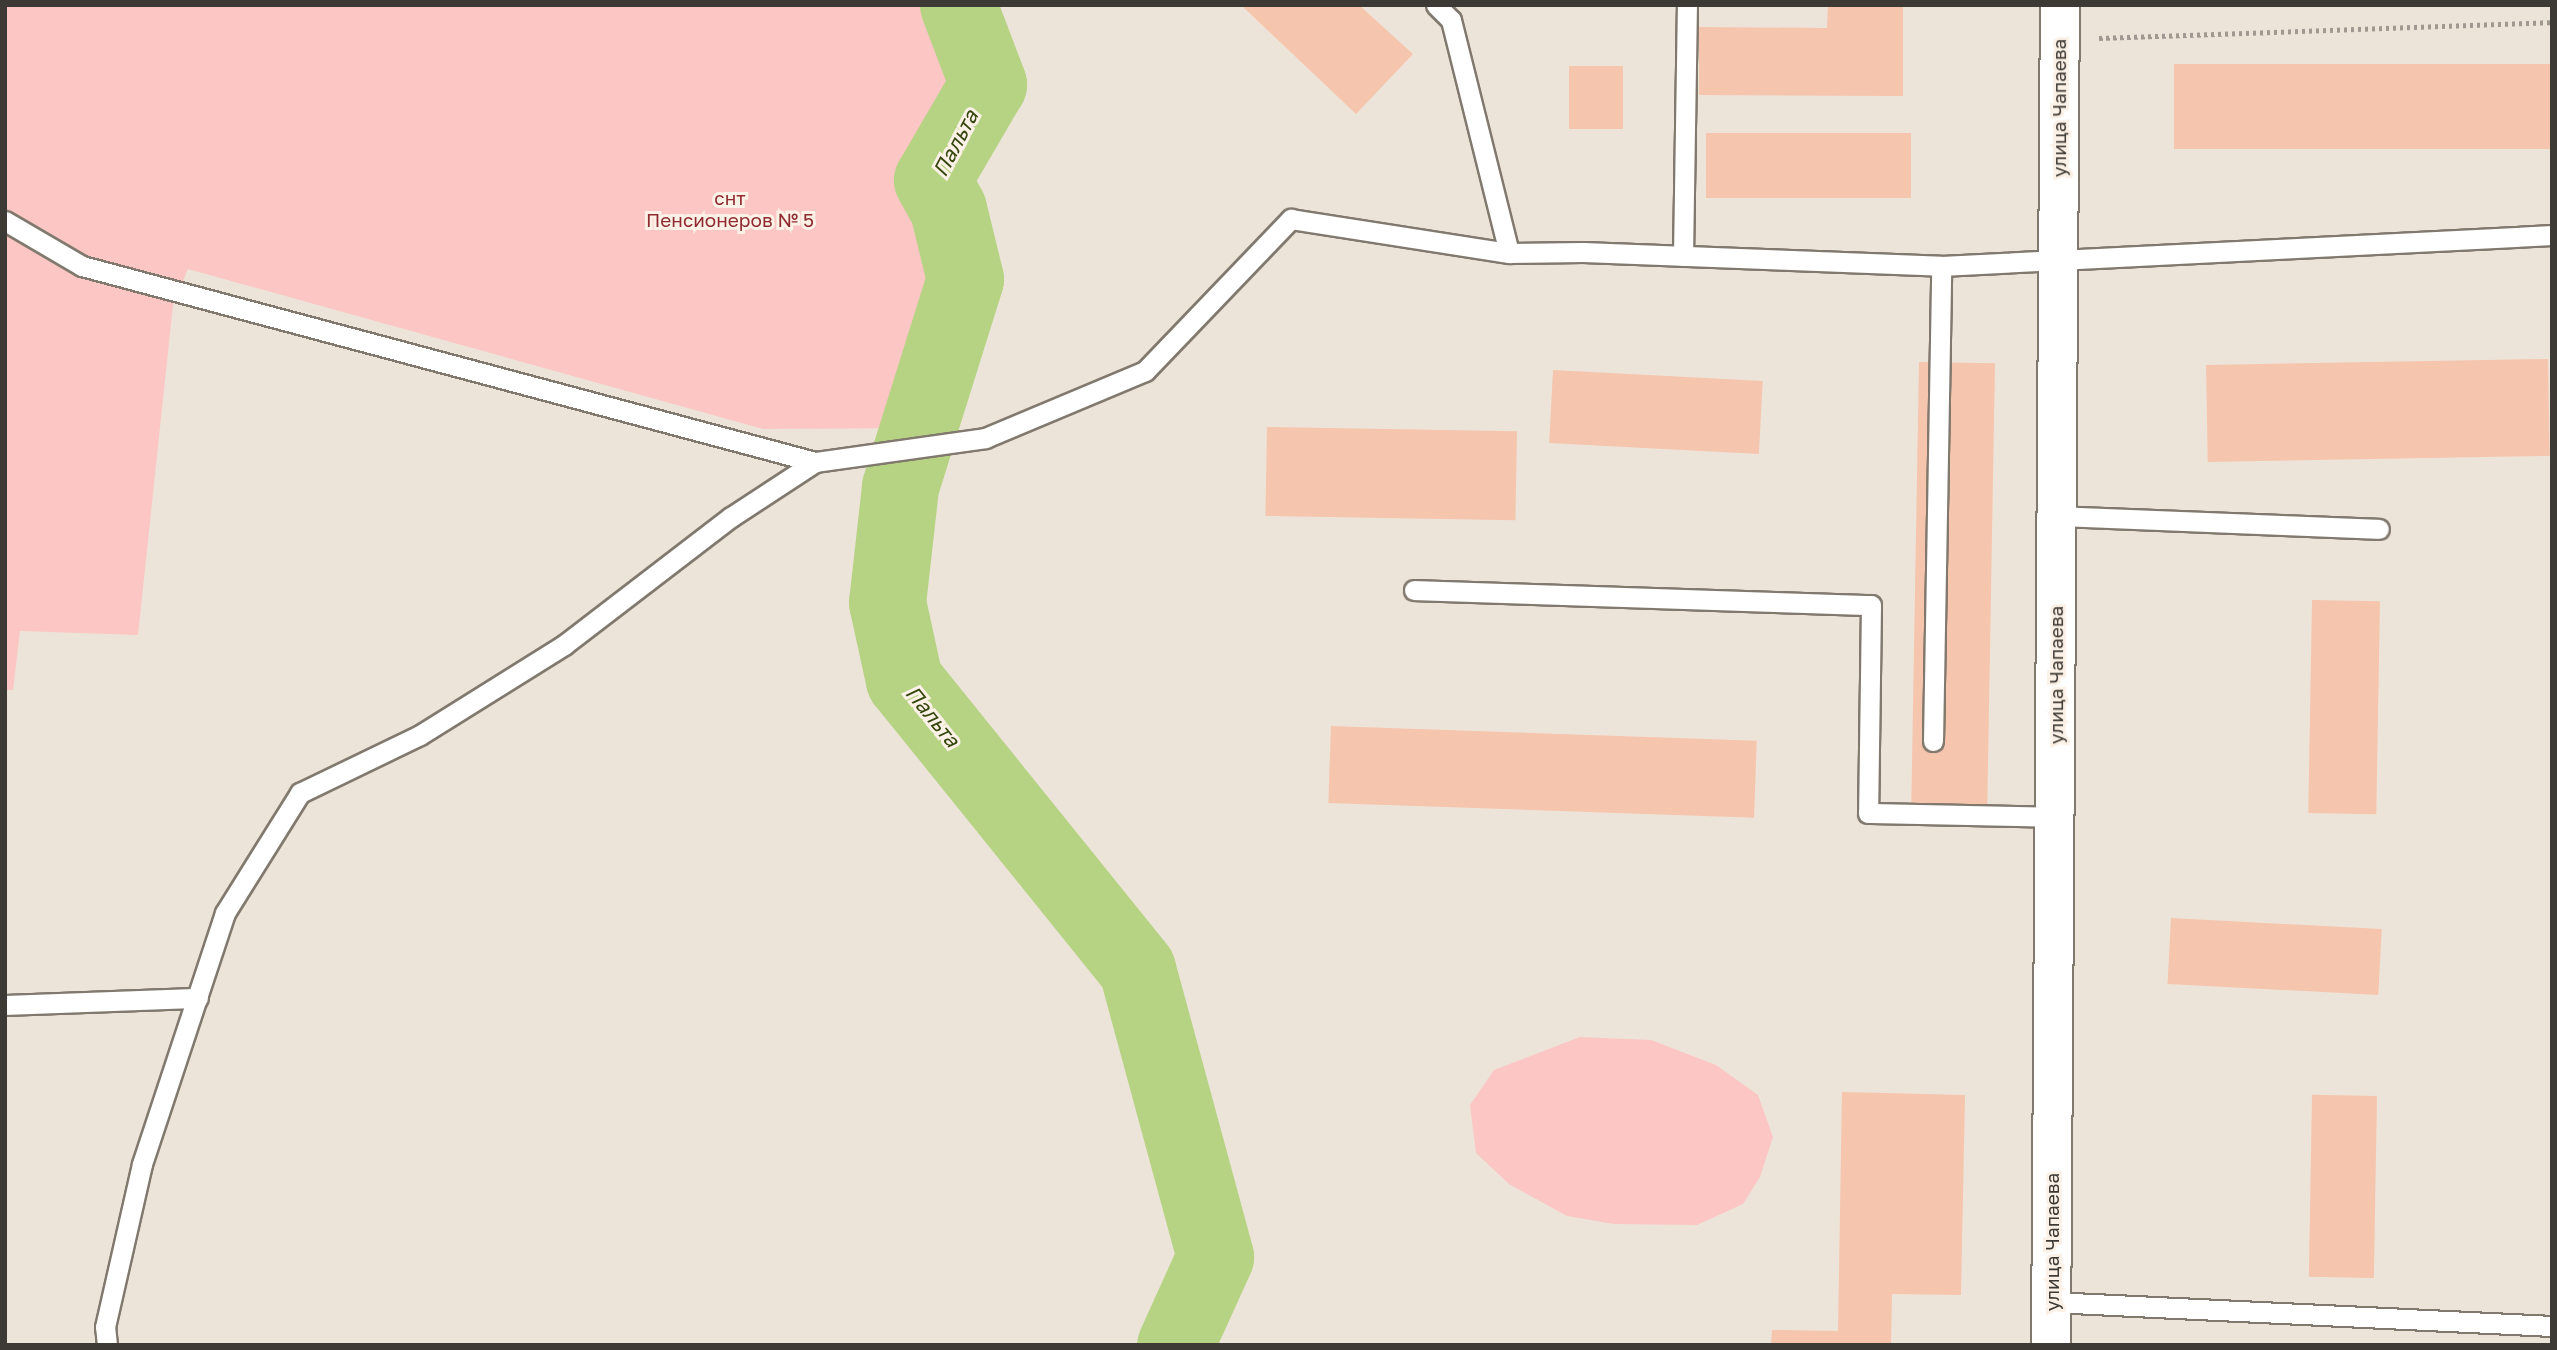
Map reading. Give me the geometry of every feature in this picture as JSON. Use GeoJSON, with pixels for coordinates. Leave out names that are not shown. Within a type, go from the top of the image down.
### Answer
{"type":"FeatureCollection","features":[{"type":"Feature","properties":{"kind":"street","name":"улица Чапаева"},"geometry":{"type":"LineString","coordinates":[[2051,1345],[2060,23]]}},
{"type":"Feature","properties":{"kind":"lane"},"geometry":{"type":"LineString","coordinates":[[1436,5],[1450,12],[1509,253]]}},
{"type":"Feature","properties":{"kind":"lane"},"geometry":{"type":"LineString","coordinates":[[1683,256],[1687,5]]}},
{"type":"Feature","properties":{"kind":"lane"},"geometry":{"type":"LineString","coordinates":[[5,221],[82,266],[815,462],[985,438],[1145,371],[1291,219],[1509,253],[1683,256],[1941,266],[2552,235]]}},
{"type":"Feature","properties":{"kind":"lane"},"geometry":{"type":"LineString","coordinates":[[1933,741],[1941,266]]}},
{"type":"Feature","properties":{"kind":"lane"},"geometry":{"type":"LineString","coordinates":[[107,1345],[105,1327],[142,1164],[225,913],[300,793],[420,735],[564,645],[731,517],[815,462]]}},
{"type":"Feature","properties":{"kind":"lane"},"geometry":{"type":"LineString","coordinates":[[2057,516],[2379,529]]}},
{"type":"Feature","properties":{"kind":"lane"},"geometry":{"type":"LineString","coordinates":[[1414,590],[1871,606],[1868,813],[2055,817]]}},
{"type":"Feature","properties":{"kind":"lane"},"geometry":{"type":"LineString","coordinates":[[5,1005],[198,998]]}},
{"type":"Feature","properties":{"kind":"lane"},"geometry":{"type":"LineString","coordinates":[[2051,1303],[2552,1326]]}},
{"type":"Feature","properties":{"kind":"path"},"geometry":{"type":"LineString","coordinates":[[2060,23],[2552,22]]}},
{"type":"Feature","properties":{"kind":"green space","name":"снт Пенсионеров № 5"},"geometry":{"type":"Polygon","coordinates":[[[5,5],[958,5],[988,84],[932,180],[948,209],[965,279],[919,428],[763,429],[188,269],[173,305],[138,635],[20,631],[13,690],[5,690],[5,5]]]}},
{"type":"Feature","properties":{"kind":"green space"},"geometry":{"type":"Polygon","coordinates":[[[1580,1037],[1651,1040],[1716,1065],[1758,1095],[1773,1137],[1760,1177],[1743,1204],[1697,1225],[1614,1224],[1567,1216],[1509,1184],[1476,1153],[1470,1105],[1494,1070],[1580,1037]]]}},
{"type":"Feature","properties":{"kind":"building"},"geometry":{"type":"Polygon","coordinates":[[[1241,5],[1359,5],[1413,54],[1356,114],[1241,5]]]}},
{"type":"Feature","properties":{"kind":"building"},"geometry":{"type":"Polygon","coordinates":[[[1828,5],[1903,5],[1903,96],[1699,95],[1699,27],[1827,28],[1828,5]]]}},
{"type":"Feature","properties":{"kind":"building"},"geometry":{"type":"Polygon","coordinates":[[[2174,64],[2552,64],[2552,149],[2174,149],[2174,64]]]}},
{"type":"Feature","properties":{"kind":"building"},"geometry":{"type":"Polygon","coordinates":[[[1569,66],[1623,66],[1623,129],[1569,129],[1569,66]]]}},
{"type":"Feature","properties":{"kind":"building"},"geometry":{"type":"Polygon","coordinates":[[[1706,133],[1911,133],[1911,198],[1706,198],[1706,133]]]}},
{"type":"Feature","properties":{"kind":"building"},"geometry":{"type":"Polygon","coordinates":[[[2548,359],[2550,456],[2208,462],[2206,365],[2548,359]]]}},
{"type":"Feature","properties":{"kind":"building"},"geometry":{"type":"Polygon","coordinates":[[[1919,362],[1995,363],[1987,805],[1911,804],[1919,362]]]}},
{"type":"Feature","properties":{"kind":"building"},"geometry":{"type":"Polygon","coordinates":[[[1553,370],[1763,381],[1759,454],[1549,443],[1553,370]]]}},
{"type":"Feature","properties":{"kind":"building"},"geometry":{"type":"Polygon","coordinates":[[[1267,427],[1517,431],[1515,520],[1265,516],[1267,427]]]}},
{"type":"Feature","properties":{"kind":"building"},"geometry":{"type":"Polygon","coordinates":[[[2312,600],[2380,601],[2376,814],[2308,813],[2312,600]]]}},
{"type":"Feature","properties":{"kind":"building"},"geometry":{"type":"Polygon","coordinates":[[[1331,726],[1757,741],[1754,818],[1328,803],[1331,726]]]}},
{"type":"Feature","properties":{"kind":"building"},"geometry":{"type":"Polygon","coordinates":[[[2171,918],[2382,929],[2378,995],[2168,984],[2171,918]]]}},
{"type":"Feature","properties":{"kind":"building"},"geometry":{"type":"Polygon","coordinates":[[[1842,1092],[1965,1095],[1961,1295],[1892,1294],[1891,1345],[1771,1345],[1772,1330],[1838,1331],[1842,1092]]]}},
{"type":"Feature","properties":{"kind":"building"},"geometry":{"type":"Polygon","coordinates":[[[2312,1095],[2377,1096],[2374,1278],[2309,1277],[2312,1095]]]}},
{"type":"Feature","properties":{"kind":"waterway","name":"Пальта"},"geometry":{"type":"LineString","coordinates":[[958,5],[988,84],[932,180],[948,209],[965,279],[900,487],[887,602],[904,680],[1137,969],[1215,1257],[1175,1345]]}}]}
